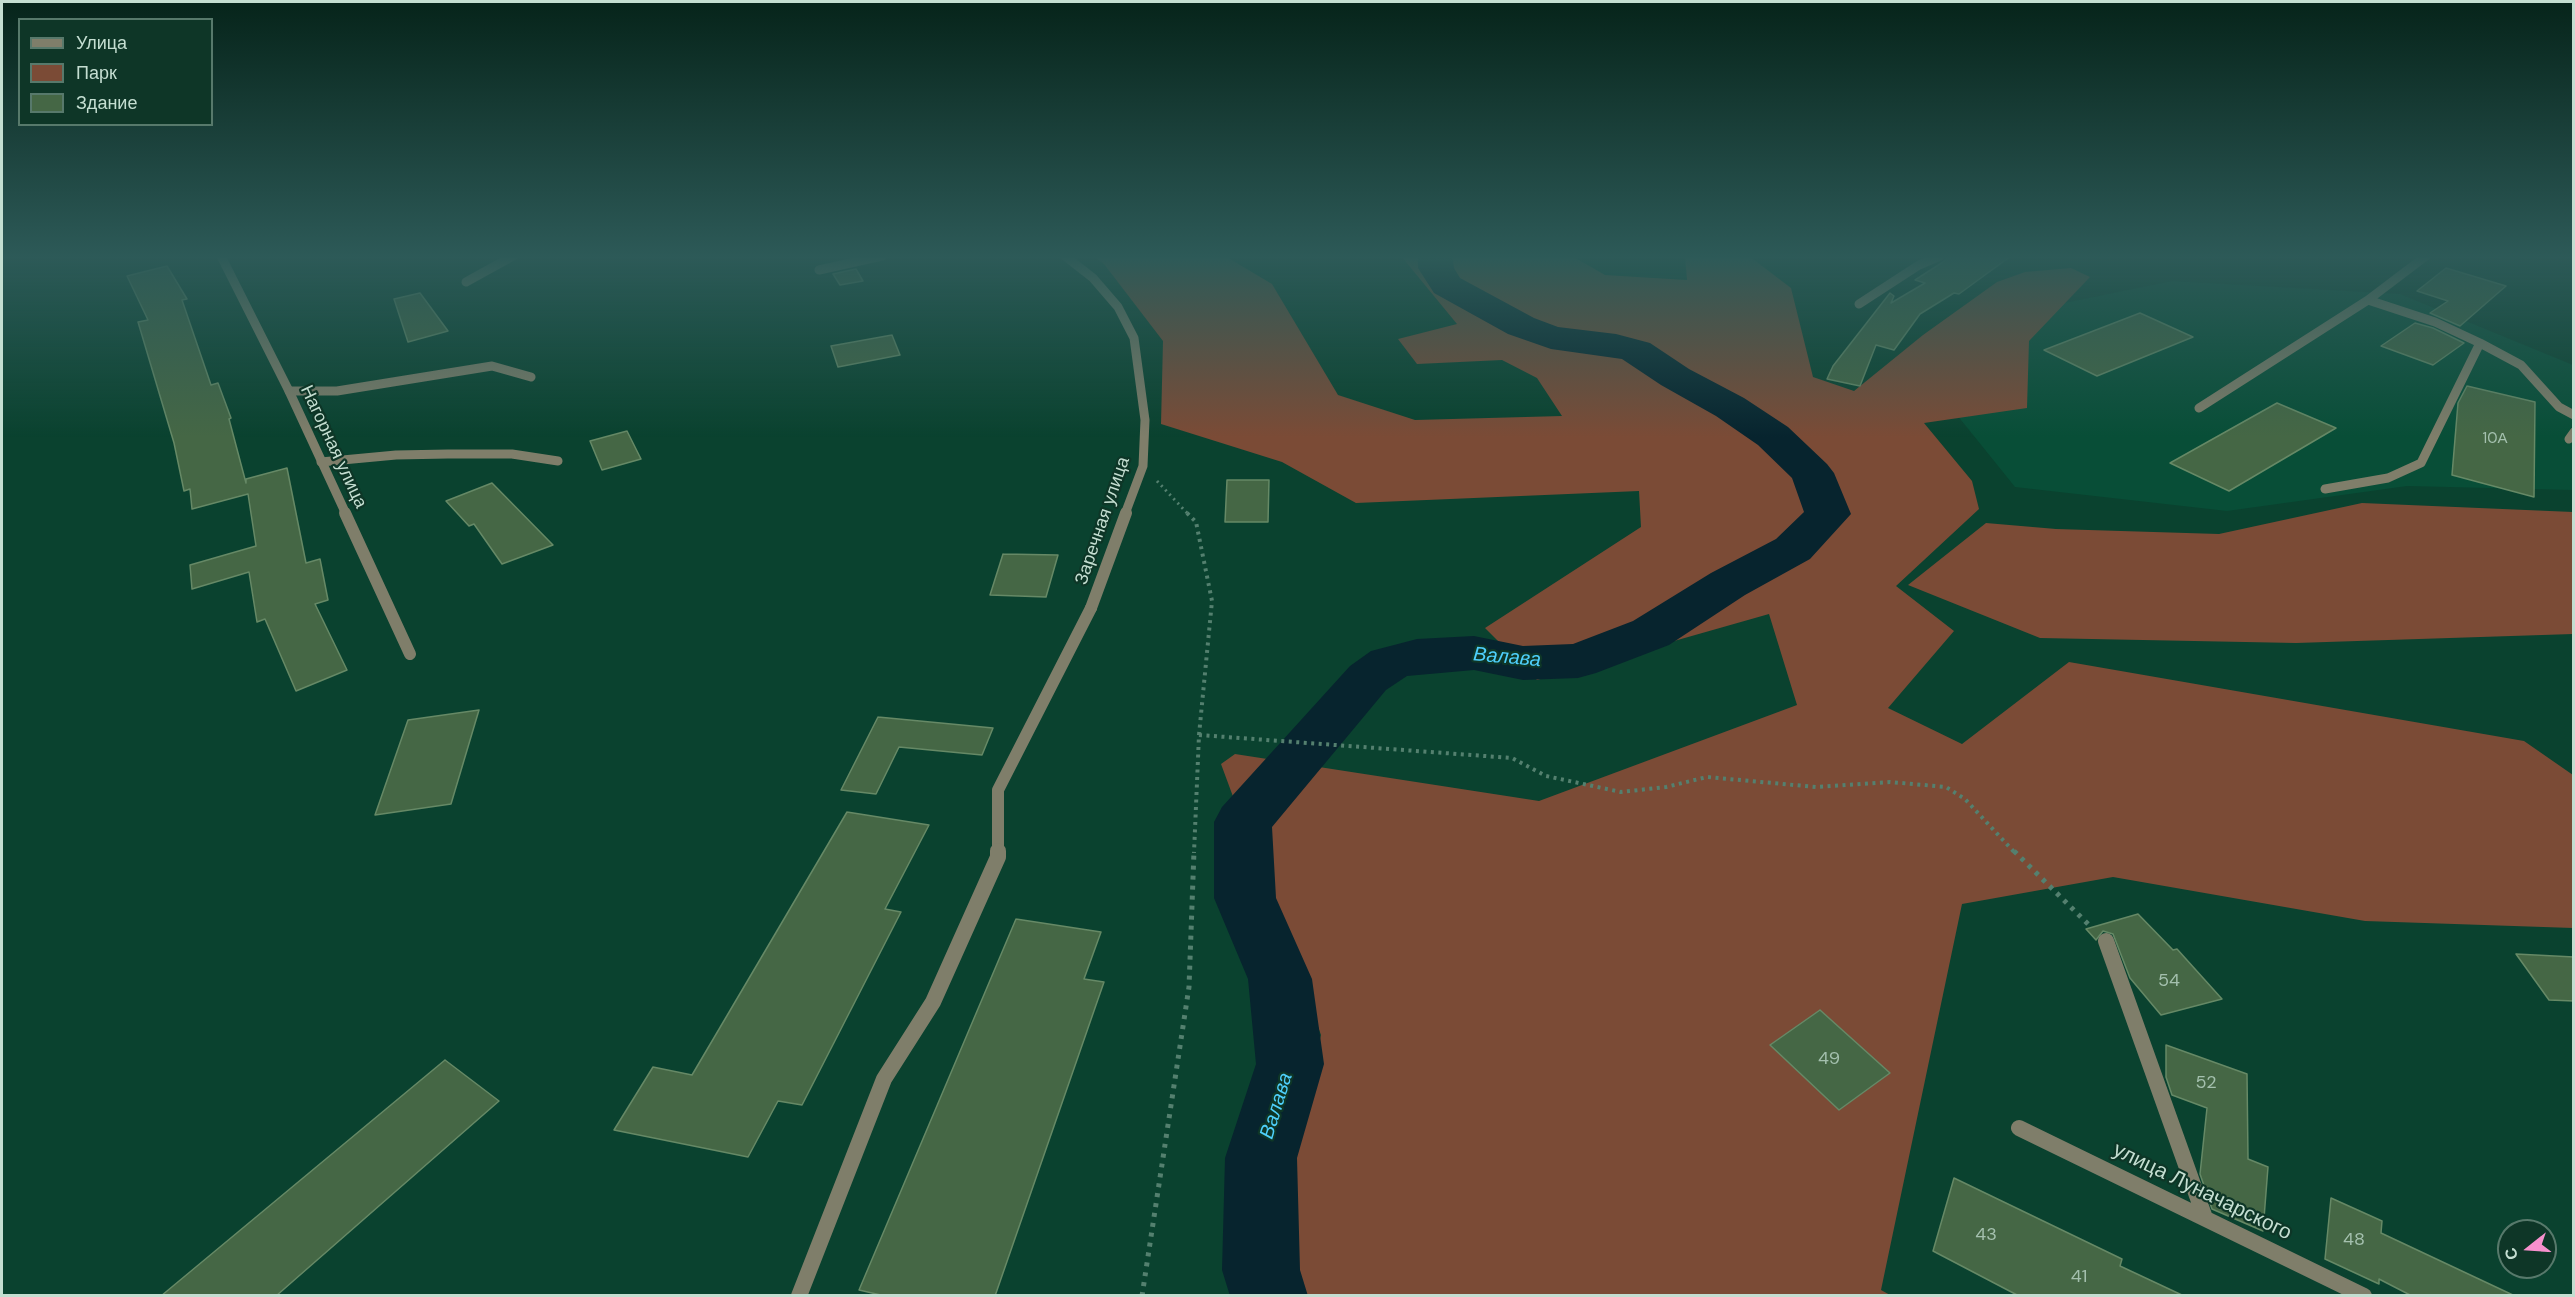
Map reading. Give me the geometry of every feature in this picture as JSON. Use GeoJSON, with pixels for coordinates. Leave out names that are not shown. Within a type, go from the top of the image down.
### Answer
{"type":"FeatureCollection","features":[{"type":"Feature","properties":{"kind":"street","name":"Нагорная улица"},"geometry":{"type":"LineString","coordinates":[[252,317],[289,391],[410,654]]}},
{"type":"Feature","properties":{"kind":"street","name":"Заречная улица"},"geometry":{"type":"LineString","coordinates":[[799,1296],[884,1079],[933,1002],[998,857],[998,790],[1090,609],[1143,466],[1145,420],[1134,338],[1123,317]]}},
{"type":"Feature","properties":{"kind":"street"},"geometry":{"type":"LineString","coordinates":[[2199,408],[2342,317]]}},
{"type":"Feature","properties":{"kind":"street"},"geometry":{"type":"LineString","coordinates":[[2418,317],[2480,343],[2521,365],[2559,407],[2574,415]]}},
{"type":"Feature","properties":{"kind":"street"},"geometry":{"type":"LineString","coordinates":[[2325,489],[2388,478],[2421,463],[2480,343]]}},
{"type":"Feature","properties":{"kind":"street"},"geometry":{"type":"LineString","coordinates":[[289,391],[337,391],[492,366],[531,377]]}},
{"type":"Feature","properties":{"kind":"street"},"geometry":{"type":"LineString","coordinates":[[321,462],[396,454],[512,454],[558,461]]}},
{"type":"Feature","properties":{"kind":"street"},"geometry":{"type":"LineString","coordinates":[[2106,941],[2205,1218]]}},
{"type":"Feature","properties":{"kind":"street","name":"улица Луначарского"},"geometry":{"type":"LineString","coordinates":[[2019,1128],[2364,1296]]}},
{"type":"Feature","properties":{"kind":"path"},"geometry":{"type":"LineString","coordinates":[[1142,1296],[1189,987],[1199,735],[1212,601],[1196,522],[1143,466]]}},
{"type":"Feature","properties":{"kind":"path"},"geometry":{"type":"LineString","coordinates":[[1199,735],[1512,758],[1546,776],[1621,792],[1666,787],[1707,777],[1816,788],[1890,782],[1946,787],[1965,799],[2032,871],[2106,941]]}},
{"type":"Feature","properties":{"kind":"shaded area"},"geometry":{"type":"Polygon","coordinates":[[[2028,317],[2455,317],[2573,365],[2573,490],[2407,486],[2227,511],[2015,487],[1924,374],[2028,317]]]}},
{"type":"Feature","properties":{"kind":"green space"},"geometry":{"type":"Polygon","coordinates":[[[1144,317],[1291,317],[1338,395],[1415,420],[1562,416],[1537,378],[1502,360],[1417,364],[1398,339],[1457,324],[1451,317],[1798,317],[1813,377],[1854,391],[1949,317],[2052,317],[2029,341],[2027,408],[1924,423],[1972,481],[1979,509],[1896,586],[1954,631],[1888,708],[1962,744],[2069,662],[2524,741],[2573,775],[2573,928],[2365,921],[2113,877],[1962,904],[1881,1290],[1890,1295],[1298,1295],[1280,1199],[1321,1035],[1221,764],[1235,754],[1539,801],[1797,705],[1769,614],[1537,680],[1485,628],[1641,527],[1639,491],[1356,503],[1282,462],[1161,424],[1163,341],[1144,317]]]}},
{"type":"Feature","properties":{"kind":"green space"},"geometry":{"type":"Polygon","coordinates":[[[2362,503],[2573,512],[2573,634],[2296,643],[2040,638],[1908,585],[1986,523],[2056,529],[2219,534],[2362,503]]]}},
{"type":"Feature","properties":{"kind":"building"},"geometry":{"type":"Polygon","coordinates":[[[146,317],[188,317],[211,385],[218,383],[231,418],[229,419],[246,483],[246,479],[287,468],[306,563],[320,559],[328,600],[315,604],[347,670],[296,691],[265,619],[257,622],[249,572],[192,589],[190,565],[256,546],[248,494],[192,509],[190,489],[184,491],[174,443],[138,322],[148,320],[146,317]]]}},
{"type":"Feature","properties":{"kind":"building"},"geometry":{"type":"Polygon","coordinates":[[[400,317],[437,317],[448,331],[408,342],[400,317]]]}},
{"type":"Feature","properties":{"kind":"building"},"geometry":{"type":"Polygon","coordinates":[[[1872,317],[1918,317],[1894,350],[1876,345],[1860,386],[1827,379],[1833,366],[1872,317]]]}},
{"type":"Feature","properties":{"kind":"building"},"geometry":{"type":"Polygon","coordinates":[[[2131,317],[2148,317],[2193,337],[2097,376],[2044,350],[2131,317]]]}},
{"type":"Feature","properties":{"kind":"building"},"geometry":{"type":"Polygon","coordinates":[[[2438,317],[2471,317],[2460,326],[2438,317]]]}},
{"type":"Feature","properties":{"kind":"building"},"geometry":{"type":"Polygon","coordinates":[[[2415,323],[2433,328],[2464,343],[2433,365],[2381,346],[2415,323]]]}},
{"type":"Feature","properties":{"kind":"building"},"geometry":{"type":"Polygon","coordinates":[[[892,335],[900,355],[838,367],[831,346],[892,335]]]}},
{"type":"Feature","properties":{"kind":"building"},"geometry":{"type":"Polygon","coordinates":[[[2467,386],[2535,402],[2534,497],[2452,475],[2458,403],[2467,386]]]}},
{"type":"Feature","properties":{"kind":"building"},"geometry":{"type":"Polygon","coordinates":[[[2277,403],[2336,428],[2229,491],[2170,463],[2277,403]]]}},
{"type":"Feature","properties":{"kind":"building"},"geometry":{"type":"Polygon","coordinates":[[[627,431],[641,459],[602,470],[590,441],[627,431]]]}},
{"type":"Feature","properties":{"kind":"building"},"geometry":{"type":"Polygon","coordinates":[[[1227,480],[1269,480],[1268,522],[1225,522],[1227,480]]]}},
{"type":"Feature","properties":{"kind":"building"},"geometry":{"type":"Polygon","coordinates":[[[492,483],[553,545],[502,564],[474,524],[469,526],[446,501],[492,483]]]}},
{"type":"Feature","properties":{"kind":"building"},"geometry":{"type":"Polygon","coordinates":[[[1003,554],[1058,555],[1046,597],[990,595],[1003,554]]]}},
{"type":"Feature","properties":{"kind":"building"},"geometry":{"type":"Polygon","coordinates":[[[479,710],[451,804],[375,815],[408,720],[479,710]]]}},
{"type":"Feature","properties":{"kind":"building"},"geometry":{"type":"Polygon","coordinates":[[[878,717],[993,728],[982,755],[899,747],[876,794],[841,790],[878,717]]]}},
{"type":"Feature","properties":{"kind":"building"},"geometry":{"type":"Polygon","coordinates":[[[847,812],[929,825],[885,909],[901,912],[802,1105],[778,1101],[748,1157],[614,1130],[653,1067],[692,1075],[847,812]]]}},
{"type":"Feature","properties":{"kind":"building"},"geometry":{"type":"Polygon","coordinates":[[[2138,914],[2173,950],[2177,949],[2222,999],[2161,1015],[2130,978],[2113,934],[2103,931],[2096,940],[2086,929],[2138,914]]]}},
{"type":"Feature","properties":{"kind":"building"},"geometry":{"type":"Polygon","coordinates":[[[1016,919],[1101,932],[1084,979],[1104,982],[995,1296],[885,1296],[859,1290],[1016,919]]]}},
{"type":"Feature","properties":{"kind":"building"},"geometry":{"type":"Polygon","coordinates":[[[2516,954],[2574,957],[2574,1001],[2549,1000],[2516,954]]]}},
{"type":"Feature","properties":{"kind":"building"},"geometry":{"type":"Polygon","coordinates":[[[1820,1010],[1890,1073],[1839,1110],[1770,1045],[1820,1010]]]}},
{"type":"Feature","properties":{"kind":"building"},"geometry":{"type":"Polygon","coordinates":[[[2166,1045],[2247,1074],[2248,1159],[2268,1167],[2263,1231],[2212,1209],[2200,1174],[2207,1108],[2172,1095],[2166,1077],[2166,1045]]]}},
{"type":"Feature","properties":{"kind":"building"},"geometry":{"type":"Polygon","coordinates":[[[445,1060],[499,1101],[276,1296],[161,1296],[445,1060]]]}},
{"type":"Feature","properties":{"kind":"building"},"geometry":{"type":"Polygon","coordinates":[[[1954,1178],[2122,1259],[2120,1266],[2184,1296],[2019,1296],[1933,1251],[1954,1178]]]}},
{"type":"Feature","properties":{"kind":"building"},"geometry":{"type":"Polygon","coordinates":[[[2331,1198],[2382,1221],[2381,1233],[2515,1296],[2412,1296],[2379,1279],[2379,1284],[2325,1259],[2331,1198]]]}},
{"type":"Feature","properties":{"kind":"waterway","name":"Валава"},"geometry":{"type":"LineString","coordinates":[[1269,1296],[1261,1270],[1261,1158],[1290,1064],[1280,979],[1245,898],[1243,822],[1368,678],[1389,663],[1417,656],[1474,653],[1523,663],[1578,661],[1651,633],[1728,584],[1793,549],[1828,514],[1812,473],[1773,436],[1730,407],[1675,377],[1636,351],[1616,345],[1551,338],[1504,317]]}}]}
